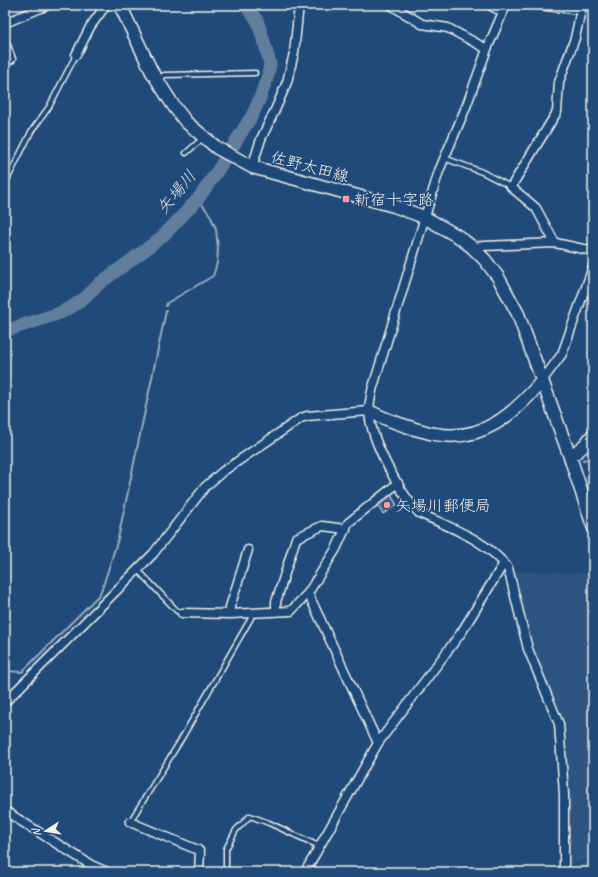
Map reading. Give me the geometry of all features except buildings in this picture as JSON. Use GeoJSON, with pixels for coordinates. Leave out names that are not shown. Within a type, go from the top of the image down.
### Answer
{"type":"FeatureCollection","features":[{"type":"Feature","properties":{"kind":"main road","name":"佐野太田線"},"geometry":{"type":"LineString","coordinates":[[120,5],[157,79],[173,105],[186,122],[203,138],[220,150],[252,167],[394,206],[424,217],[449,231],[472,247],[485,260],[498,277],[520,319],[570,457],[593,526]]}},
{"type":"Feature","properties":{"kind":"main road"},"geometry":{"type":"LineString","coordinates":[[369,411],[395,423],[436,434],[463,435],[488,428],[503,419],[532,393],[542,381]]}},
{"type":"Feature","properties":{"kind":"main road"},"geometry":{"type":"LineString","coordinates":[[570,457],[586,445],[593,435]]}},
{"type":"Feature","properties":{"kind":"street"},"geometry":{"type":"LineString","coordinates":[[5,23],[48,5]]}},
{"type":"Feature","properties":{"kind":"street"},"geometry":{"type":"LineString","coordinates":[[76,55],[90,27],[106,5]]}},
{"type":"Feature","properties":{"kind":"street"},"geometry":{"type":"LineString","coordinates":[[252,167],[261,139],[287,82],[294,53],[299,5]]}},
{"type":"Feature","properties":{"kind":"street"},"geometry":{"type":"LineString","coordinates":[[392,5],[404,9],[422,24],[448,28],[487,49]]}},
{"type":"Feature","properties":{"kind":"street"},"geometry":{"type":"LineString","coordinates":[[506,5],[439,171],[373,387],[369,411],[375,438],[382,454],[413,507],[419,513],[474,538],[508,568],[528,649],[559,724],[564,794],[564,866],[562,872]]}},
{"type":"Feature","properties":{"kind":"street"},"geometry":{"type":"LineString","coordinates":[[555,244],[536,208],[511,187],[557,112],[559,82],[575,38],[582,9]]}},
{"type":"Feature","properties":{"kind":"street"},"geometry":{"type":"LineString","coordinates":[[5,43],[12,59],[5,62]]}},
{"type":"Feature","properties":{"kind":"street"},"geometry":{"type":"LineString","coordinates":[[472,247],[555,244],[593,251]]}},
{"type":"Feature","properties":{"kind":"street"},"geometry":{"type":"LineString","coordinates":[[542,381],[562,354],[593,267]]}},
{"type":"Feature","properties":{"kind":"street"},"geometry":{"type":"LineString","coordinates":[[5,702],[138,570],[165,540],[198,494],[217,476],[301,418],[307,416],[369,411]]}},
{"type":"Feature","properties":{"kind":"street"},"geometry":{"type":"LineString","coordinates":[[182,613],[230,614],[291,610],[308,593],[336,549],[348,523],[398,483]]}},
{"type":"Feature","properties":{"kind":"street"},"geometry":{"type":"LineString","coordinates":[[276,611],[276,602],[296,538],[322,526],[346,529]]}},
{"type":"Feature","properties":{"kind":"street"},"geometry":{"type":"LineString","coordinates":[[230,614],[230,607],[248,550]]}},
{"type":"Feature","properties":{"kind":"street"},"geometry":{"type":"LineString","coordinates":[[305,872],[378,743],[461,633],[504,563]]}},
{"type":"Feature","properties":{"kind":"street"},"geometry":{"type":"LineString","coordinates":[[308,593],[378,743]]}},
{"type":"Feature","properties":{"kind":"street"},"geometry":{"type":"LineString","coordinates":[[5,811],[91,865],[107,872]]}},
{"type":"Feature","properties":{"kind":"street"},"geometry":{"type":"LineString","coordinates":[[130,822],[198,850],[200,852],[199,872]]}},
{"type":"Feature","properties":{"kind":"lane"},"geometry":{"type":"LineString","coordinates":[[485,5],[502,15]]}},
{"type":"Feature","properties":{"kind":"lane"},"geometry":{"type":"LineString","coordinates":[[521,5],[582,9]]}},
{"type":"Feature","properties":{"kind":"lane"},"geometry":{"type":"LineString","coordinates":[[5,184],[31,132],[49,107],[76,55]]}},
{"type":"Feature","properties":{"kind":"lane"},"geometry":{"type":"LineString","coordinates":[[157,79],[164,75],[255,73]]}},
{"type":"Feature","properties":{"kind":"lane"},"geometry":{"type":"LineString","coordinates":[[186,153],[203,138]]}},
{"type":"Feature","properties":{"kind":"lane"},"geometry":{"type":"LineString","coordinates":[[444,158],[482,172],[511,187]]}},
{"type":"Feature","properties":{"kind":"lane"},"geometry":{"type":"LineString","coordinates":[[138,570],[177,611],[182,613]]}},
{"type":"Feature","properties":{"kind":"lane"},"geometry":{"type":"LineString","coordinates":[[130,822],[194,717],[251,618],[252,613]]}},
{"type":"Feature","properties":{"kind":"lane"},"geometry":{"type":"LineString","coordinates":[[226,872],[226,849],[236,830],[250,816],[269,822],[319,846]]}},
{"type":"Feature","properties":{"kind":"shaded area"},"geometry":{"type":"Polygon","coordinates":[[[510,571],[593,574],[593,859],[566,865],[568,794],[562,722],[532,647],[510,571]]]}},
{"type":"Feature","properties":{"kind":"shaded area"},"geometry":{"type":"Polygon","coordinates":[[[593,861],[593,872],[565,872],[566,867],[593,861]]]}},
{"type":"Feature","properties":{"kind":"waterway","name":"矢場川"},"geometry":{"type":"LineString","coordinates":[[5,331],[60,313],[85,298],[100,283],[165,234],[198,199],[253,114],[268,75],[270,64],[257,20],[245,5]]}},
{"type":"Feature","properties":{"kind":"waterway"},"geometry":{"type":"LineString","coordinates":[[166,306],[167,303],[213,276],[217,263],[218,249],[216,229],[210,215],[198,199]]}},
{"type":"Feature","properties":{"kind":"waterway"},"geometry":{"type":"LineString","coordinates":[[5,671],[22,672],[99,595],[118,539],[166,311]]}},
{"type":"Feature","properties":{"kind":"waterway"},"geometry":{"type":"LineString","coordinates":[[583,460],[593,458]]}},
{"type":"Feature","properties":{"kind":"place","name":"新宿十字路"},"geometry":{"type":"Point","coordinates":[346,199]}},
{"type":"Feature","properties":{"kind":"place","name":"矢場川郵便局"},"geometry":{"type":"Point","coordinates":[387,505]}}]}
